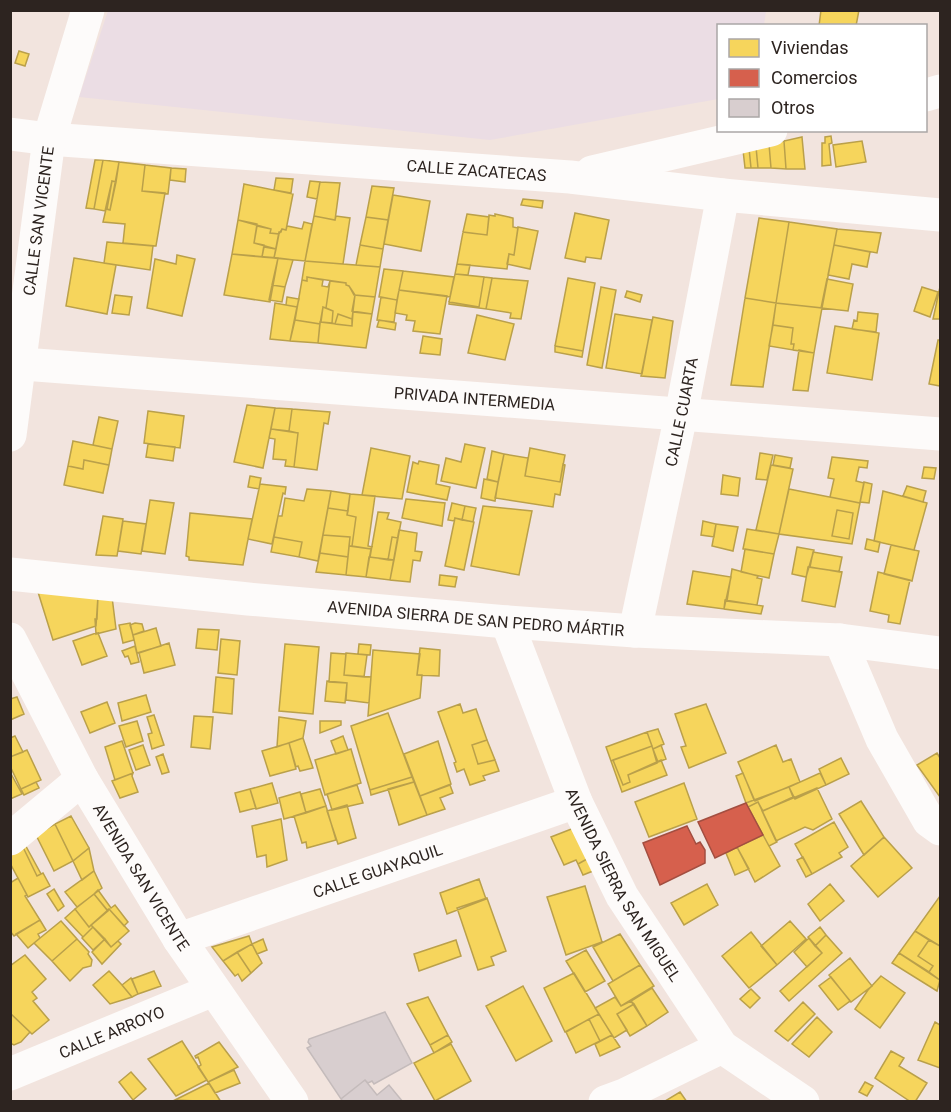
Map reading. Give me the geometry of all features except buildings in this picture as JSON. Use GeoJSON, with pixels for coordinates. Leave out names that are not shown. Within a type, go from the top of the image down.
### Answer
{"type":"FeatureCollection","features":[{"type":"Feature","properties":{"kind":"street","name":"CALLE SAN VICENTE"},"geometry":{"type":"LineString","coordinates":[[10,435],[15,363],[49,139],[88,10]]}},
{"type":"Feature","properties":{"kind":"street"},"geometry":{"type":"LineString","coordinates":[[570,177],[762,132]]}},
{"type":"Feature","properties":{"kind":"street","name":"CALLE ZACATECAS"},"geometry":{"type":"LineString","coordinates":[[10,134],[49,139],[570,177],[723,195],[940,215]]}},
{"type":"Feature","properties":{"kind":"street","name":"CALLE CUARTA"},"geometry":{"type":"LineString","coordinates":[[635,631],[681,415],[723,195]]}},
{"type":"Feature","properties":{"kind":"street","name":"PRIVADA INTERMEDIA"},"geometry":{"type":"LineString","coordinates":[[15,363],[940,434]]}},
{"type":"Feature","properties":{"kind":"street","name":"AVENIDA SIERRA DE SAN PEDRO MÁRTIR"},"geometry":{"type":"LineString","coordinates":[[10,574],[248,599],[507,622],[635,631],[840,640],[940,654]]}},
{"type":"Feature","properties":{"kind":"street","name":"AVENIDA SIERRA SAN MIGUEL"},"geometry":{"type":"LineString","coordinates":[[507,622],[576,802],[622,896],[722,1047],[803,1101]]}},
{"type":"Feature","properties":{"kind":"street","name":"AVENIDA SAN VICENTE"},"geometry":{"type":"LineString","coordinates":[[10,639],[82,779],[179,939],[292,1101]]}},
{"type":"Feature","properties":{"kind":"street"},"geometry":{"type":"LineString","coordinates":[[840,640],[882,739],[930,821],[940,829]]}},
{"type":"Feature","properties":{"kind":"street"},"geometry":{"type":"LineString","coordinates":[[10,839],[82,779]]}},
{"type":"Feature","properties":{"kind":"street","name":"CALLE GUAYAQUIL"},"geometry":{"type":"LineString","coordinates":[[179,939],[576,802]]}},
{"type":"Feature","properties":{"kind":"street","name":"CALLE ARROYO"},"geometry":{"type":"LineString","coordinates":[[10,1074],[213,990]]}},
{"type":"Feature","properties":{"kind":"street"},"geometry":{"type":"LineString","coordinates":[[605,1101],[624,1095],[722,1047]]}},
{"type":"Feature","properties":{"kind":"shaded area"},"geometry":{"type":"Polygon","coordinates":[[[108,10],[766,11],[764,24],[717,24],[717,99],[490,140],[79,97],[108,10]]]}}]}
